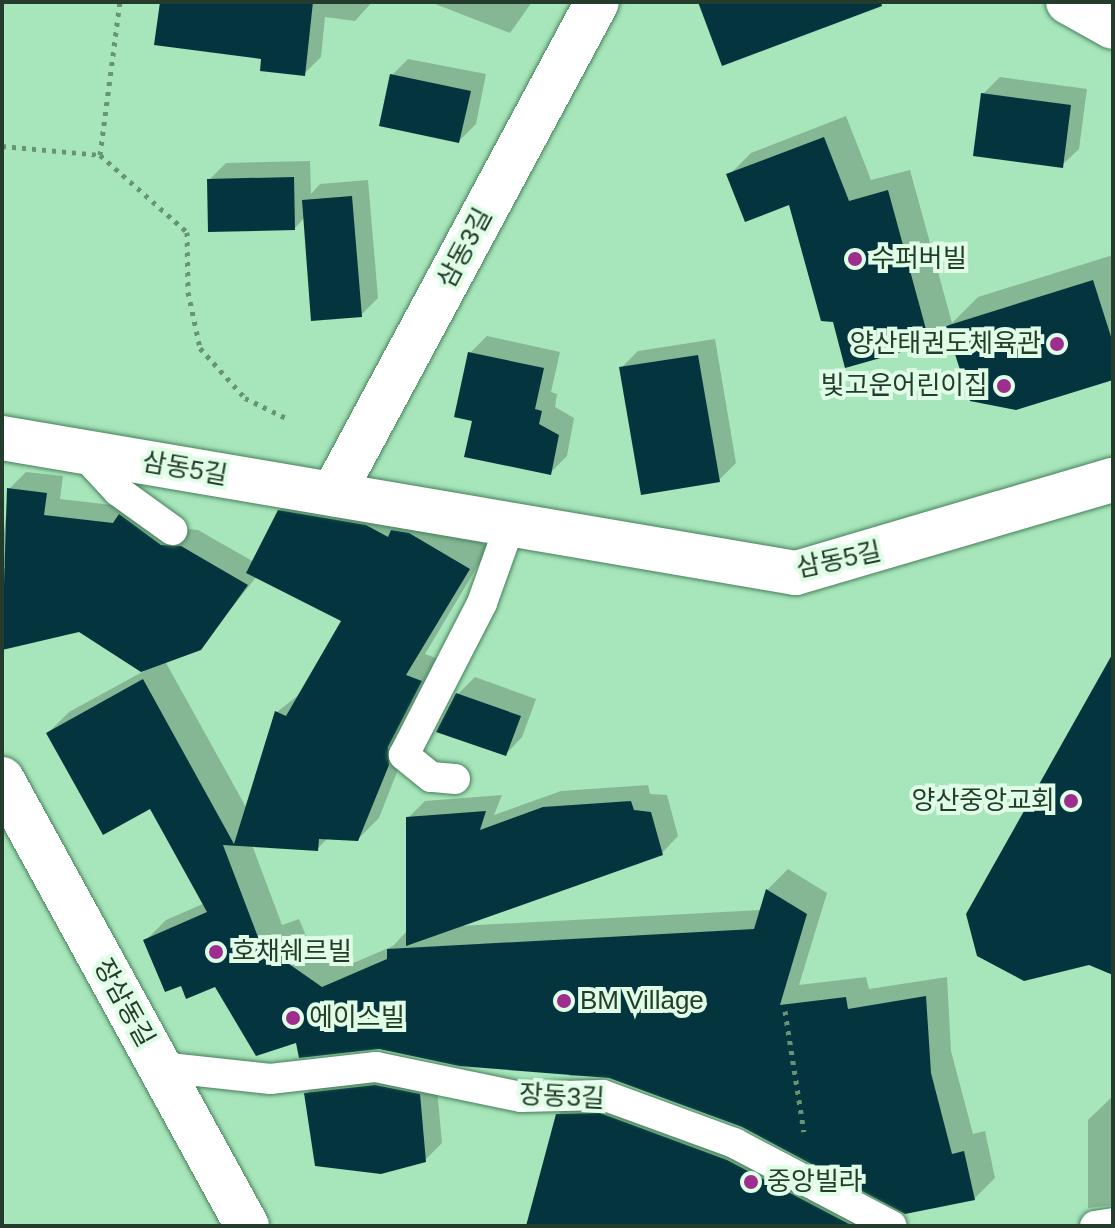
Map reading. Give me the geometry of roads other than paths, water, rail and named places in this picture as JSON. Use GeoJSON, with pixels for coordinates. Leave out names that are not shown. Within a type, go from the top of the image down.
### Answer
{"type":"FeatureCollection","features":[{"type":"Feature","properties":{"kind":"street","name":"삼동3길"},"geometry":{"type":"LineString","coordinates":[[333,494],[597,2]]}},
{"type":"Feature","properties":{"kind":"street"},"geometry":{"type":"LineString","coordinates":[[1068,2],[1113,27]]}},
{"type":"Feature","properties":{"kind":"street","name":"삼동5길"},"geometry":{"type":"LineString","coordinates":[[2,438],[796,573],[1113,480]]}},
{"type":"Feature","properties":{"kind":"street","name":"장삼동길"},"geometry":{"type":"LineString","coordinates":[[2,779],[14,837],[160,1067],[247,1226]]}},
{"type":"Feature","properties":{"kind":"lane"},"geometry":{"type":"LineString","coordinates":[[81,451],[118,491],[172,530]]}},
{"type":"Feature","properties":{"kind":"lane"},"geometry":{"type":"LineString","coordinates":[[455,779],[431,777],[404,755],[482,603],[510,525]]}},
{"type":"Feature","properties":{"kind":"lane","name":"장동3길"},"geometry":{"type":"LineString","coordinates":[[160,1067],[270,1079],[376,1067],[521,1097],[603,1095],[734,1143],[892,1226]]}},
{"type":"Feature","properties":{"kind":"lane"},"geometry":{"type":"LineString","coordinates":[[1095,1226],[1113,1223]]}},
{"type":"Feature","properties":{"kind":"place","name":"수퍼버빌"},"geometry":{"type":"Point","coordinates":[855,259]}},
{"type":"Feature","properties":{"kind":"place","name":"양산태권도체육관"},"geometry":{"type":"Point","coordinates":[1057,344]}},
{"type":"Feature","properties":{"kind":"place","name":"빛고운어린이집"},"geometry":{"type":"Point","coordinates":[1004,386]}},
{"type":"Feature","properties":{"kind":"place","name":"양산중앙교회"},"geometry":{"type":"Point","coordinates":[1071,801]}},
{"type":"Feature","properties":{"kind":"place","name":"호채쉐르빌"},"geometry":{"type":"Point","coordinates":[216,952]}},
{"type":"Feature","properties":{"kind":"place","name":"BM Village"},"geometry":{"type":"Point","coordinates":[564,1001]}},
{"type":"Feature","properties":{"kind":"place","name":"에이스빌"},"geometry":{"type":"Point","coordinates":[293,1018]}},
{"type":"Feature","properties":{"kind":"place","name":"중앙빌라"},"geometry":{"type":"Point","coordinates":[751,1182]}}]}
